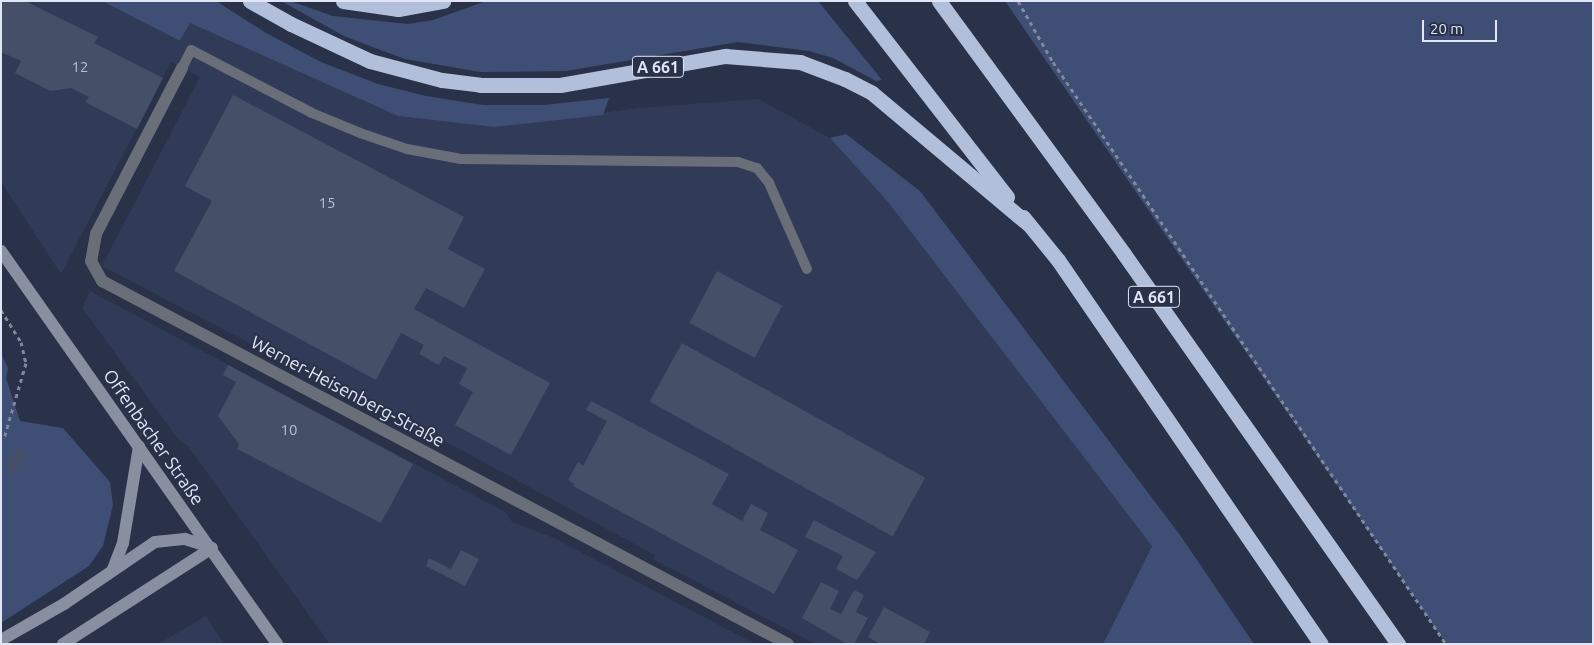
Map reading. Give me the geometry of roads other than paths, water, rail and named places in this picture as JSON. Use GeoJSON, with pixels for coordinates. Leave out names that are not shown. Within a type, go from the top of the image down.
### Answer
{"type":"FeatureCollection","features":[{"type":"Feature","properties":{"kind":"highway","name":"A 661"},"geometry":{"type":"LineString","coordinates":[[250,1],[291,24],[370,61],[442,80],[480,85],[560,85],[725,56],[800,62],[845,79],[872,93],[1028,224]]}},
{"type":"Feature","properties":{"kind":"highway"},"geometry":{"type":"LineString","coordinates":[[343,1],[398,8],[443,1]]}},
{"type":"Feature","properties":{"kind":"highway","name":"A 661"},"geometry":{"type":"LineString","coordinates":[[855,1],[1058,260],[1321,644]]}},
{"type":"Feature","properties":{"kind":"highway","name":"A 661"},"geometry":{"type":"LineString","coordinates":[[939,1],[1124,254],[1398,644]]}},
{"type":"Feature","properties":{"kind":"main road","name":"Offenbacher Straße"},"geometry":{"type":"LineString","coordinates":[[1,251],[212,548],[277,644]]}},
{"type":"Feature","properties":{"kind":"main road"},"geometry":{"type":"LineString","coordinates":[[113,569],[125,535],[139,446]]}},
{"type":"Feature","properties":{"kind":"main road"},"geometry":{"type":"LineString","coordinates":[[1,640],[64,604],[155,542],[185,539],[212,548]]}},
{"type":"Feature","properties":{"kind":"main road"},"geometry":{"type":"LineString","coordinates":[[63,644],[212,548]]}},
{"type":"Feature","properties":{"kind":"street","name":"Werner-Heisenberg-Straße"},"geometry":{"type":"LineString","coordinates":[[182,68],[96,234],[91,261],[102,281],[788,644]]}},
{"type":"Feature","properties":{"kind":"lane"},"geometry":{"type":"LineString","coordinates":[[182,68],[191,50],[304,108],[360,133],[407,149],[461,159],[738,162],[757,168],[769,183],[807,269]]}}]}
